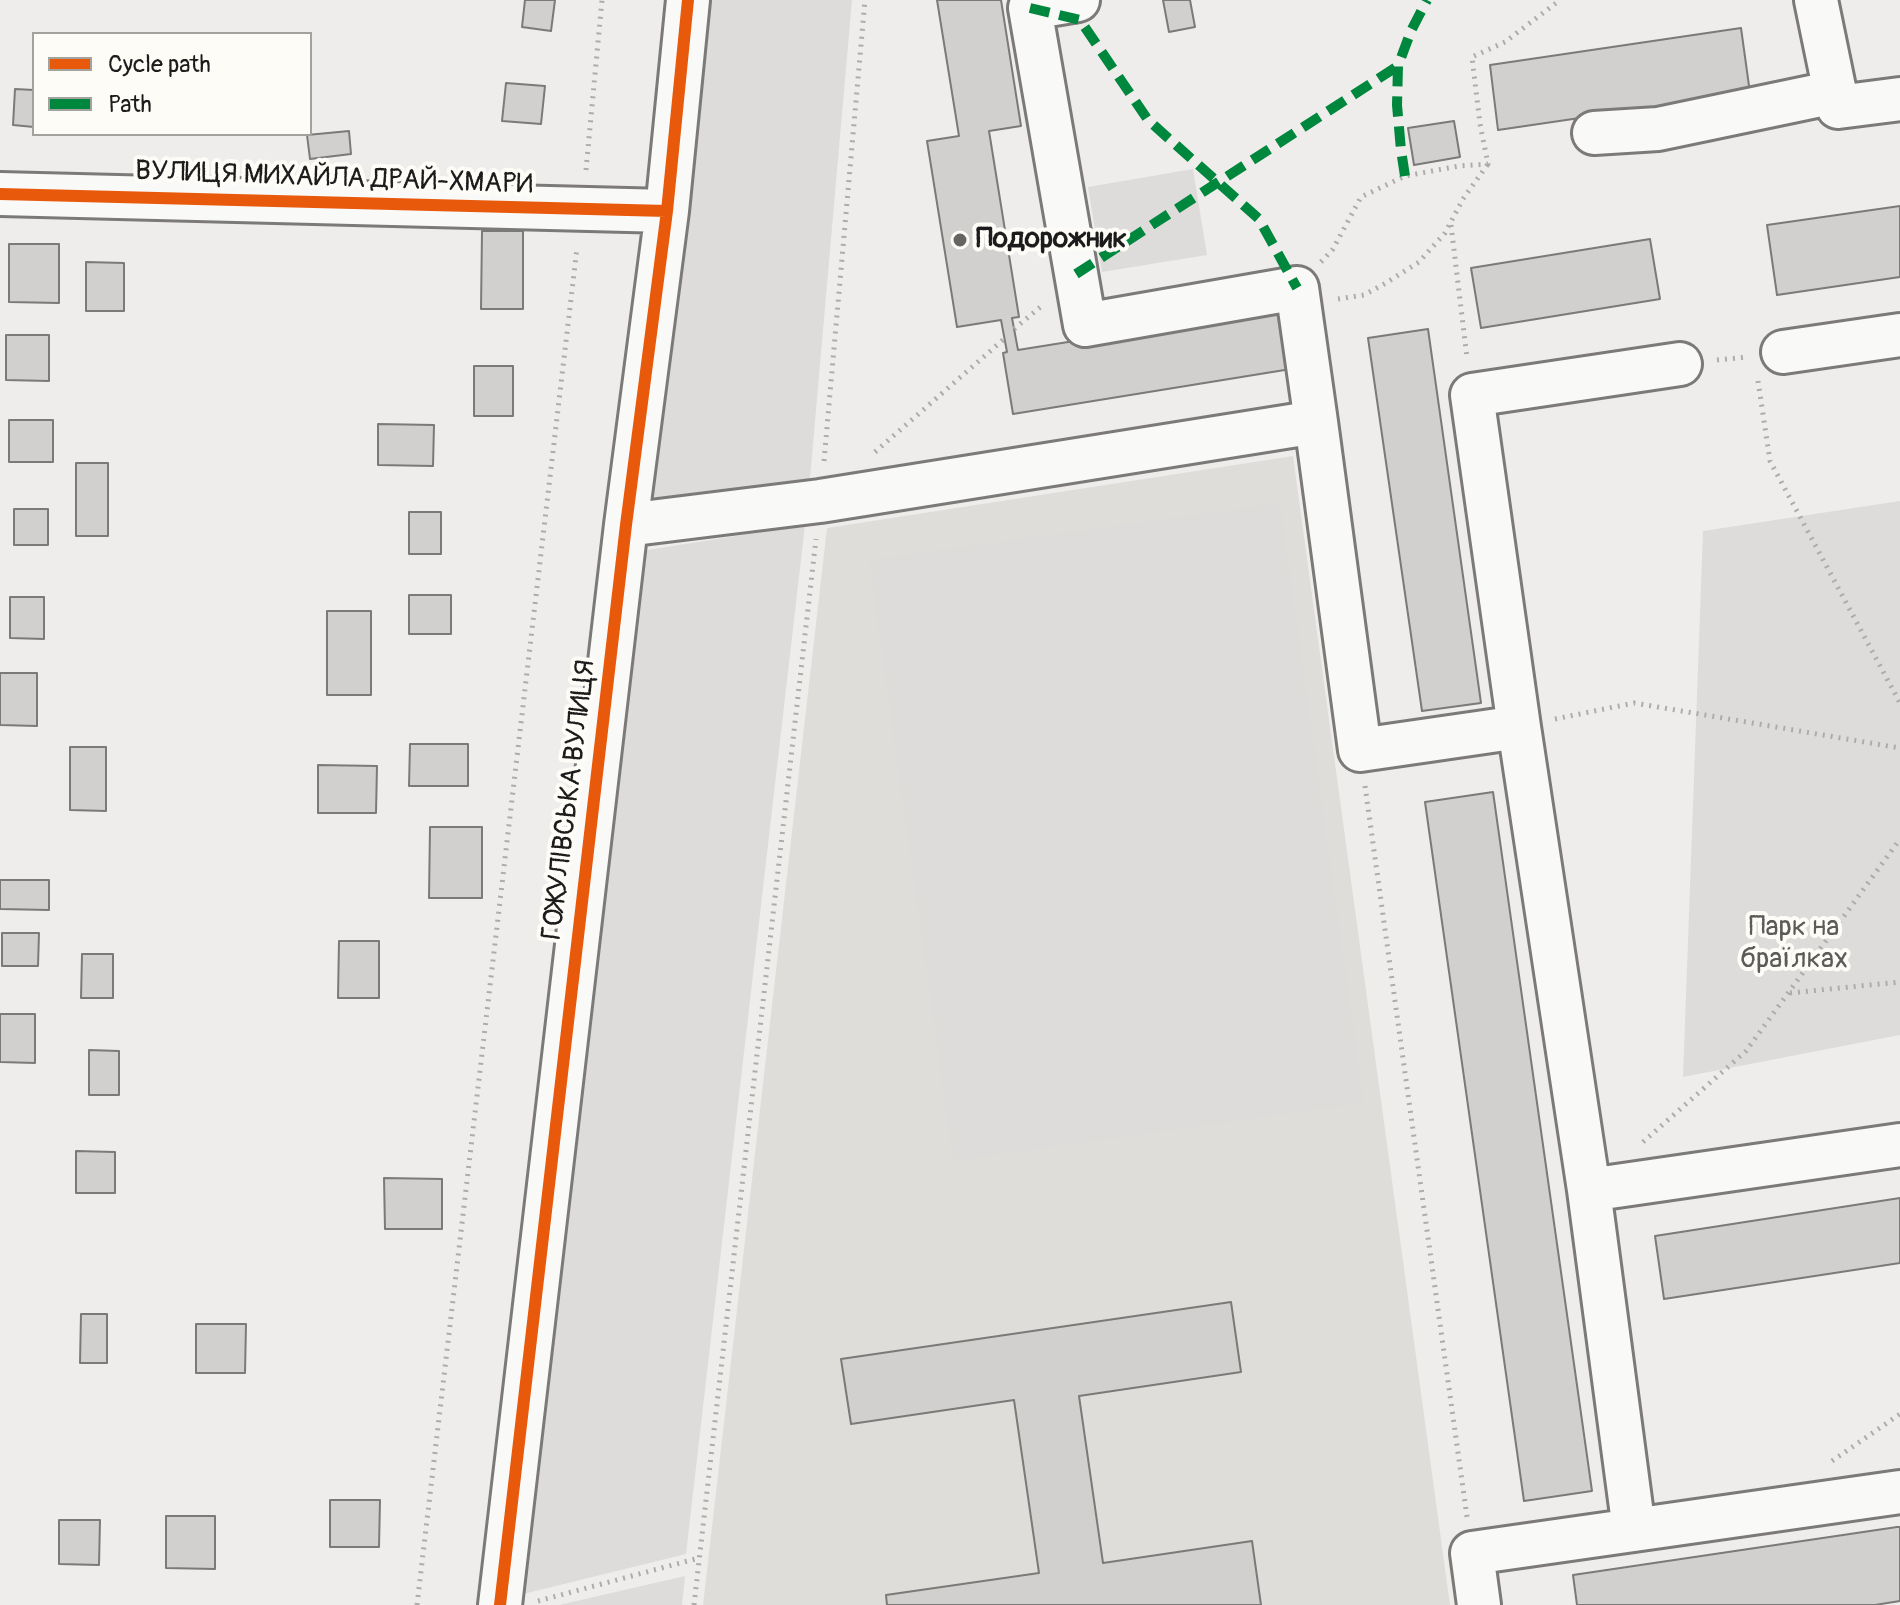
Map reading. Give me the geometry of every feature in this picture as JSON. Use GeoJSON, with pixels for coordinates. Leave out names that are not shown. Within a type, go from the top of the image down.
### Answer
{"type":"FeatureCollection","features":[{"type":"Feature","properties":{"kind":"street","name":"ГОЖУЛІВСЬКА ВУЛИЦЯ"},"geometry":{"type":"LineString","coordinates":[[518,1603],[626,525],[667,211],[688,0]]}},
{"type":"Feature","properties":{"kind":"street"},"geometry":{"type":"LineString","coordinates":[[1078,0],[1030,8],[1085,325],[1297,288],[1360,750],[1519,727]]}},
{"type":"Feature","properties":{"kind":"street"},"geometry":{"type":"LineString","coordinates":[[1816,0],[1838,107],[1900,99]]}},
{"type":"Feature","properties":{"kind":"street"},"geometry":{"type":"LineString","coordinates":[[1594,133],[1658,129],[1835,92]]}},
{"type":"Feature","properties":{"kind":"street","name":"ВУЛИЦЯ МИХАЙЛА ДРАЙ-ХМАРИ"},"geometry":{"type":"LineString","coordinates":[[0,194],[667,211]]}},
{"type":"Feature","properties":{"kind":"street"},"geometry":{"type":"LineString","coordinates":[[1768,354],[1900,335]]}},
{"type":"Feature","properties":{"kind":"street"},"geometry":{"type":"LineString","coordinates":[[1634,1530],[1589,1190],[1472,395],[1680,364]]}},
{"type":"Feature","properties":{"kind":"street"},"geometry":{"type":"LineString","coordinates":[[626,525],[820,501],[1316,422]]}},
{"type":"Feature","properties":{"kind":"street"},"geometry":{"type":"LineString","coordinates":[[1589,1190],[1900,1145]]}},
{"type":"Feature","properties":{"kind":"street"},"geometry":{"type":"LineString","coordinates":[[1479,1605],[1472,1553],[1900,1492]]}},
{"type":"Feature","properties":{"kind":"path"},"geometry":{"type":"LineString","coordinates":[[417,1605],[582,210],[602,0]]}},
{"type":"Feature","properties":{"kind":"path"},"geometry":{"type":"LineString","coordinates":[[694,1605],[820,501],[865,0]]}},
{"type":"Feature","properties":{"kind":"path"},"geometry":{"type":"LineString","coordinates":[[1488,164],[1405,176],[1361,197],[1333,249],[1297,288],[1337,299],[1364,295],[1419,262],[1445,233],[1463,199],[1488,164],[1472,57],[1505,42],[1560,0]]}},
{"type":"Feature","properties":{"kind":"path"},"geometry":{"type":"LineString","coordinates":[[1451,222],[1472,395]]}},
{"type":"Feature","properties":{"kind":"path"},"geometry":{"type":"LineString","coordinates":[[866,460],[1004,339]]}},
{"type":"Feature","properties":{"kind":"path"},"geometry":{"type":"LineString","coordinates":[[1680,364],[1768,354],[1770,461],[1900,703]]}},
{"type":"Feature","properties":{"kind":"path"},"geometry":{"type":"LineString","coordinates":[[1519,727],[1634,703],[1900,748]]}},
{"type":"Feature","properties":{"kind":"path"},"geometry":{"type":"LineString","coordinates":[[1360,750],[1472,1553]]}},
{"type":"Feature","properties":{"kind":"path"},"geometry":{"type":"LineString","coordinates":[[1634,1150],[1746,1051],[1900,839]]}},
{"type":"Feature","properties":{"kind":"path"},"geometry":{"type":"LineString","coordinates":[[1788,993],[1900,982]]}},
{"type":"Feature","properties":{"kind":"path"},"geometry":{"type":"LineString","coordinates":[[518,1603],[699,1558]]}},
{"type":"Feature","properties":{"kind":"shaded area"},"geometry":{"type":"Polygon","coordinates":[[[1293,456],[1450,1605],[703,1605],[827,528],[1293,456]]]}},
{"type":"Feature","properties":{"kind":"green space"},"geometry":{"type":"Polygon","coordinates":[[[704,0],[852,0],[809,490],[642,507],[704,0]]]}},
{"type":"Feature","properties":{"kind":"green space"},"geometry":{"type":"Polygon","coordinates":[[[1193,169],[1207,255],[1102,272],[1088,187],[1193,169]]]}},
{"type":"Feature","properties":{"kind":"green space","name":"Парк на браїлках"},"geometry":{"type":"Polygon","coordinates":[[[1900,501],[1900,1035],[1683,1077],[1703,531],[1900,501]]]}},
{"type":"Feature","properties":{"kind":"green space"},"geometry":{"type":"Polygon","coordinates":[[[1280,503],[1364,1103],[953,1161],[869,560],[1280,503]]]}},
{"type":"Feature","properties":{"kind":"green space"},"geometry":{"type":"Polygon","coordinates":[[[805,525],[686,1554],[519,1595],[641,551],[805,525]]]}},
{"type":"Feature","properties":{"kind":"green space"},"geometry":{"type":"Polygon","coordinates":[[[685,1576],[682,1605],[559,1605],[685,1576]]]}},
{"type":"Feature","properties":{"kind":"building"},"geometry":{"type":"Polygon","coordinates":[[[525,0],[555,0],[551,31],[522,27],[525,0]]]}},
{"type":"Feature","properties":{"kind":"building"},"geometry":{"type":"Polygon","coordinates":[[[937,0],[1001,0],[1021,126],[989,131],[1019,317],[1012,318],[1018,350],[1287,307],[1297,368],[1013,414],[1001,320],[957,327],[927,141],[959,136],[937,0]]]}},
{"type":"Feature","properties":{"kind":"building"},"geometry":{"type":"Polygon","coordinates":[[[1163,0],[1190,0],[1195,27],[1169,32],[1163,0]]]}},
{"type":"Feature","properties":{"kind":"building"},"geometry":{"type":"Polygon","coordinates":[[[1741,28],[1750,93],[1498,130],[1490,65],[1741,28]]]}},
{"type":"Feature","properties":{"kind":"building"},"geometry":{"type":"Polygon","coordinates":[[[506,83],[545,86],[541,124],[502,121],[506,83]]]}},
{"type":"Feature","properties":{"kind":"building"},"geometry":{"type":"Polygon","coordinates":[[[15,89],[32,90],[32,127],[13,125],[15,89]]]}},
{"type":"Feature","properties":{"kind":"building"},"geometry":{"type":"Polygon","coordinates":[[[1454,121],[1460,157],[1414,165],[1408,128],[1454,121]]]}},
{"type":"Feature","properties":{"kind":"building"},"geometry":{"type":"Polygon","coordinates":[[[349,131],[351,154],[310,159],[307,136],[349,131]]]}},
{"type":"Feature","properties":{"kind":"building"},"geometry":{"type":"Polygon","coordinates":[[[1900,206],[1900,277],[1777,295],[1767,225],[1900,206]]]}},
{"type":"Feature","properties":{"kind":"building"},"geometry":{"type":"Polygon","coordinates":[[[482,231],[523,231],[523,309],[481,309],[482,231]]]}},
{"type":"Feature","properties":{"kind":"building"},"geometry":{"type":"Polygon","coordinates":[[[1650,239],[1660,299],[1481,328],[1471,268],[1650,239]]]}},
{"type":"Feature","properties":{"kind":"building"},"geometry":{"type":"Polygon","coordinates":[[[9,244],[59,244],[59,303],[9,302],[9,244]]]}},
{"type":"Feature","properties":{"kind":"building"},"geometry":{"type":"Polygon","coordinates":[[[86,262],[124,263],[124,311],[86,311],[86,262]]]}},
{"type":"Feature","properties":{"kind":"building"},"geometry":{"type":"Polygon","coordinates":[[[1428,329],[1481,703],[1422,711],[1368,338],[1428,329]]]}},
{"type":"Feature","properties":{"kind":"building"},"geometry":{"type":"Polygon","coordinates":[[[6,335],[49,335],[49,381],[6,380],[6,335]]]}},
{"type":"Feature","properties":{"kind":"building"},"geometry":{"type":"Polygon","coordinates":[[[474,366],[513,366],[513,416],[474,416],[474,366]]]}},
{"type":"Feature","properties":{"kind":"building"},"geometry":{"type":"Polygon","coordinates":[[[9,420],[53,420],[53,462],[9,462],[9,420]]]}},
{"type":"Feature","properties":{"kind":"building"},"geometry":{"type":"Polygon","coordinates":[[[378,424],[434,425],[433,466],[378,465],[378,424]]]}},
{"type":"Feature","properties":{"kind":"building"},"geometry":{"type":"Polygon","coordinates":[[[76,463],[108,463],[108,536],[76,536],[76,463]]]}},
{"type":"Feature","properties":{"kind":"building"},"geometry":{"type":"Polygon","coordinates":[[[14,509],[48,509],[48,545],[14,545],[14,509]]]}},
{"type":"Feature","properties":{"kind":"building"},"geometry":{"type":"Polygon","coordinates":[[[409,512],[441,512],[441,554],[409,554],[409,512]]]}},
{"type":"Feature","properties":{"kind":"building"},"geometry":{"type":"Polygon","coordinates":[[[409,595],[451,595],[451,634],[409,634],[409,595]]]}},
{"type":"Feature","properties":{"kind":"building"},"geometry":{"type":"Polygon","coordinates":[[[10,597],[44,597],[44,639],[10,638],[10,597]]]}},
{"type":"Feature","properties":{"kind":"building"},"geometry":{"type":"Polygon","coordinates":[[[327,611],[371,611],[371,695],[327,695],[327,611]]]}},
{"type":"Feature","properties":{"kind":"building"},"geometry":{"type":"Polygon","coordinates":[[[0,673],[37,673],[37,726],[0,725],[0,673]]]}},
{"type":"Feature","properties":{"kind":"building"},"geometry":{"type":"Polygon","coordinates":[[[410,744],[468,744],[468,786],[409,786],[410,744]]]}},
{"type":"Feature","properties":{"kind":"building"},"geometry":{"type":"Polygon","coordinates":[[[70,747],[106,747],[106,811],[70,810],[70,747]]]}},
{"type":"Feature","properties":{"kind":"building"},"geometry":{"type":"Polygon","coordinates":[[[318,765],[377,766],[376,813],[318,813],[318,765]]]}},
{"type":"Feature","properties":{"kind":"building"},"geometry":{"type":"Polygon","coordinates":[[[1493,792],[1592,1491],[1524,1501],[1425,802],[1493,792]]]}},
{"type":"Feature","properties":{"kind":"building"},"geometry":{"type":"Polygon","coordinates":[[[430,827],[482,827],[482,898],[429,898],[430,827]]]}},
{"type":"Feature","properties":{"kind":"building"},"geometry":{"type":"Polygon","coordinates":[[[0,880],[49,880],[49,910],[0,909],[0,880]]]}},
{"type":"Feature","properties":{"kind":"building"},"geometry":{"type":"Polygon","coordinates":[[[2,933],[39,933],[38,966],[2,966],[2,933]]]}},
{"type":"Feature","properties":{"kind":"building"},"geometry":{"type":"Polygon","coordinates":[[[339,941],[379,941],[379,998],[338,998],[339,941]]]}},
{"type":"Feature","properties":{"kind":"building"},"geometry":{"type":"Polygon","coordinates":[[[82,954],[113,954],[113,998],[81,998],[82,954]]]}},
{"type":"Feature","properties":{"kind":"building"},"geometry":{"type":"Polygon","coordinates":[[[0,1014],[35,1014],[35,1063],[0,1062],[0,1014]]]}},
{"type":"Feature","properties":{"kind":"building"},"geometry":{"type":"Polygon","coordinates":[[[89,1050],[119,1051],[119,1095],[89,1095],[89,1050]]]}},
{"type":"Feature","properties":{"kind":"building"},"geometry":{"type":"Polygon","coordinates":[[[76,1151],[115,1152],[115,1193],[76,1193],[76,1151]]]}},
{"type":"Feature","properties":{"kind":"building"},"geometry":{"type":"Polygon","coordinates":[[[384,1178],[442,1179],[442,1229],[385,1229],[384,1178]]]}},
{"type":"Feature","properties":{"kind":"building"},"geometry":{"type":"Polygon","coordinates":[[[1900,1198],[1900,1263],[1664,1299],[1655,1236],[1900,1198]]]}},
{"type":"Feature","properties":{"kind":"building"},"geometry":{"type":"Polygon","coordinates":[[[1231,1302],[1241,1372],[1079,1396],[1103,1563],[1252,1541],[1261,1605],[887,1605],[886,1595],[1039,1573],[1014,1400],[851,1424],[841,1359],[1231,1302]]]}},
{"type":"Feature","properties":{"kind":"building"},"geometry":{"type":"Polygon","coordinates":[[[81,1314],[107,1314],[107,1363],[80,1363],[81,1314]]]}},
{"type":"Feature","properties":{"kind":"building"},"geometry":{"type":"Polygon","coordinates":[[[196,1324],[246,1324],[245,1373],[196,1373],[196,1324]]]}},
{"type":"Feature","properties":{"kind":"building"},"geometry":{"type":"Polygon","coordinates":[[[330,1500],[380,1500],[379,1547],[330,1547],[330,1500]]]}},
{"type":"Feature","properties":{"kind":"building"},"geometry":{"type":"Polygon","coordinates":[[[166,1516],[215,1516],[215,1569],[166,1568],[166,1516]]]}},
{"type":"Feature","properties":{"kind":"building"},"geometry":{"type":"Polygon","coordinates":[[[59,1520],[100,1520],[99,1565],[59,1564],[59,1520]]]}},
{"type":"Feature","properties":{"kind":"building"},"geometry":{"type":"Polygon","coordinates":[[[1900,1527],[1900,1601],[1875,1605],[1577,1605],[1573,1575],[1900,1527]]]}},
{"type":"Feature","properties":{"kind":"marked path"},"geometry":{"type":"LineString","coordinates":[[1405,176],[1397,105],[1398,66],[1427,0]]}},
{"type":"Feature","properties":{"kind":"marked path"},"geometry":{"type":"LineString","coordinates":[[1030,8],[1080,20],[1148,120],[1259,219],[1297,288]]}},
{"type":"Feature","properties":{"kind":"marked path"},"geometry":{"type":"LineString","coordinates":[[1076,274],[1398,66]]}},
{"type":"Feature","properties":{"kind":"cycle path"},"geometry":{"type":"LineString","coordinates":[[500,1605],[626,525],[667,211],[688,0]]}},
{"type":"Feature","properties":{"kind":"cycle path"},"geometry":{"type":"LineString","coordinates":[[0,194],[667,211]]}},
{"type":"Feature","properties":{"kind":"place","name":"Подорожник"},"geometry":{"type":"Point","coordinates":[960,240]}}]}
